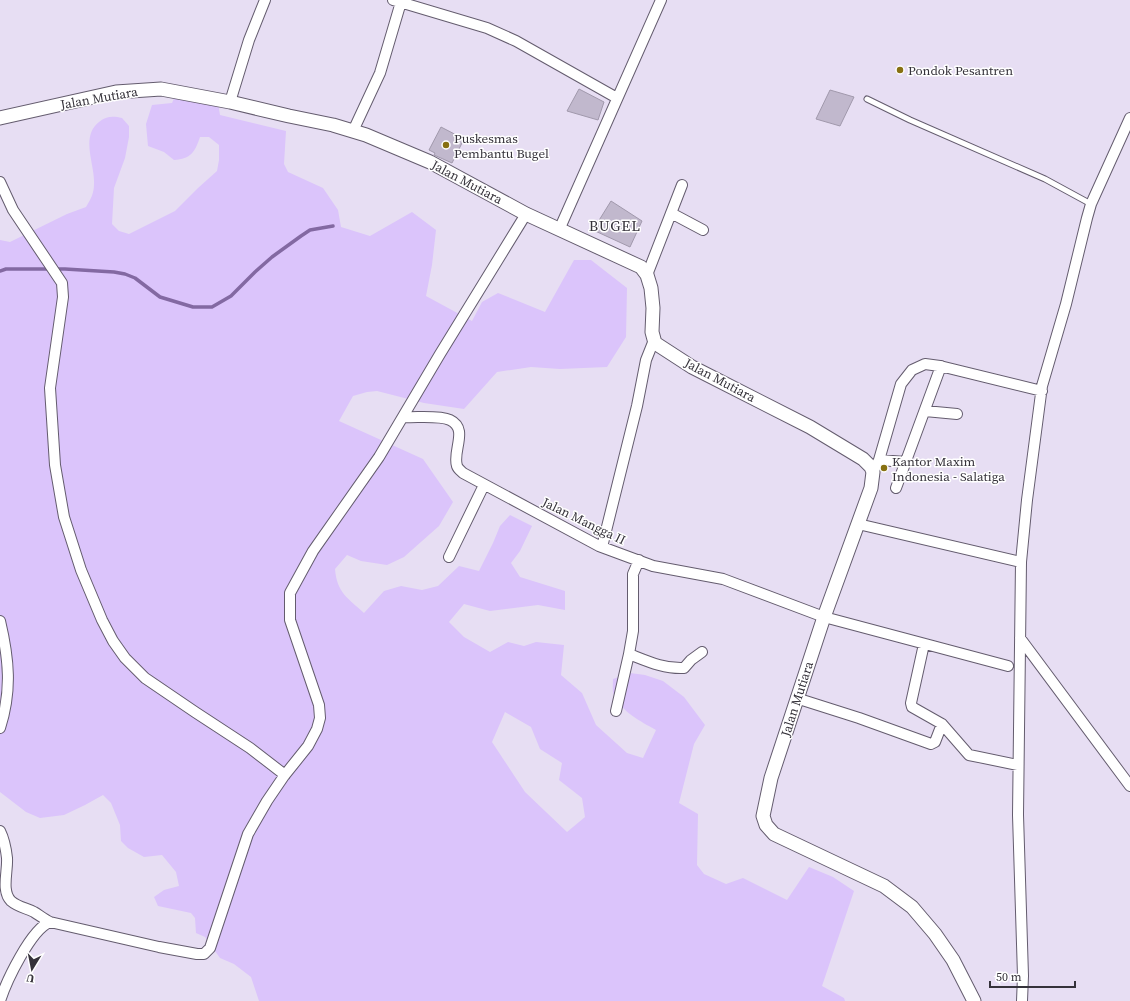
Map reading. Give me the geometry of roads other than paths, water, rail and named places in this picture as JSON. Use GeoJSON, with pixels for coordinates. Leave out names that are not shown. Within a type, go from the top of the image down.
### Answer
{"type":"FeatureCollection","features":[{"type":"Feature","properties":{"kind":"street"},"geometry":{"type":"LineString","coordinates":[[230,102],[249,40],[265,0]]}},
{"type":"Feature","properties":{"kind":"street"},"geometry":{"type":"LineString","coordinates":[[559,230],[660,0]]}},
{"type":"Feature","properties":{"kind":"street"},"geometry":{"type":"LineString","coordinates":[[353,131],[380,73],[397,1],[487,28],[516,41],[618,98]]}},
{"type":"Feature","properties":{"kind":"street","name":"Jalan Mutiara"},"geometry":{"type":"LineString","coordinates":[[0,118],[116,92],[161,89],[230,102],[334,125],[366,135],[430,162],[526,214],[641,267],[647,275]]}},
{"type":"Feature","properties":{"kind":"street"},"geometry":{"type":"LineString","coordinates":[[1022,1001],[1023,976],[1018,765],[1021,562],[1027,500],[1042,391],[1091,204],[1130,118]]}},
{"type":"Feature","properties":{"kind":"street"},"geometry":{"type":"LineString","coordinates":[[0,182],[13,210],[62,283],[64,297],[50,388],[55,465],[64,517],[81,570],[102,620],[125,658],[145,678],[250,748],[285,775]]}},
{"type":"Feature","properties":{"kind":"street"},"geometry":{"type":"LineString","coordinates":[[602,547],[637,406],[646,360],[654,340],[652,332],[653,308],[651,288],[647,275],[682,184]]}},
{"type":"Feature","properties":{"kind":"street"},"geometry":{"type":"LineString","coordinates":[[671,213],[702,230]]}},
{"type":"Feature","properties":{"kind":"street"},"geometry":{"type":"LineString","coordinates":[[0,831],[7,858],[5,883],[10,900],[50,922],[159,947],[197,954],[204,954],[210,948],[248,834],[267,801],[308,746],[320,718],[319,705],[290,620],[290,593],[312,551],[379,457],[526,214]]}},
{"type":"Feature","properties":{"kind":"street","name":"Jalan Mutiara"},"geometry":{"type":"LineString","coordinates":[[654,340],[655,343],[661,348],[692,367],[810,427],[864,459],[871,467],[873,472],[871,488],[796,698],[771,778],[763,816],[766,825],[774,834],[884,886],[912,907],[935,934],[954,960],[974,1001]]}},
{"type":"Feature","properties":{"kind":"street"},"geometry":{"type":"LineString","coordinates":[[873,472],[879,460],[901,384],[912,370],[925,364],[941,366],[1042,391]]}},
{"type":"Feature","properties":{"kind":"street"},"geometry":{"type":"LineString","coordinates":[[896,488],[941,366]]}},
{"type":"Feature","properties":{"kind":"street"},"geometry":{"type":"LineString","coordinates":[[925,412],[957,414]]}},
{"type":"Feature","properties":{"kind":"street","name":"Jalan Mangga II"},"geometry":{"type":"LineString","coordinates":[[403,417],[442,418],[450,420],[457,426],[460,434],[456,459],[457,467],[463,473],[602,547],[653,566],[723,579],[824,617],[1008,666]]}},
{"type":"Feature","properties":{"kind":"street"},"geometry":{"type":"LineString","coordinates":[[879,460],[906,462]]}},
{"type":"Feature","properties":{"kind":"street"},"geometry":{"type":"LineString","coordinates":[[448,557],[484,485]]}},
{"type":"Feature","properties":{"kind":"street"},"geometry":{"type":"LineString","coordinates":[[858,524],[1021,562]]}},
{"type":"Feature","properties":{"kind":"street"},"geometry":{"type":"LineString","coordinates":[[616,711],[633,631],[633,574],[639,560]]}},
{"type":"Feature","properties":{"kind":"street"},"geometry":{"type":"LineString","coordinates":[[0,622],[8,660],[9,678],[7,698],[0,728]]}},
{"type":"Feature","properties":{"kind":"street"},"geometry":{"type":"LineString","coordinates":[[1020,638],[1130,786]]}},
{"type":"Feature","properties":{"kind":"street"},"geometry":{"type":"LineString","coordinates":[[924,644],[911,706],[942,724],[969,755],[1018,765]]}},
{"type":"Feature","properties":{"kind":"street"},"geometry":{"type":"LineString","coordinates":[[629,654],[674,669],[684,668],[691,660],[702,652]]}},
{"type":"Feature","properties":{"kind":"street"},"geometry":{"type":"LineString","coordinates":[[796,698],[859,718],[931,744],[935,742],[942,724]]}},
{"type":"Feature","properties":{"kind":"street"},"geometry":{"type":"LineString","coordinates":[[0,1001],[9,978],[28,946],[40,929],[45,924],[50,922]]}},
{"type":"Feature","properties":{"kind":"lane"},"geometry":{"type":"LineString","coordinates":[[868,99],[910,120],[1045,179],[1091,204]]}},
{"type":"Feature","properties":{"kind":"waterway"},"geometry":{"type":"LineString","coordinates":[[0,271],[6,269],[65,269],[114,272],[135,278],[160,297],[193,307],[212,307],[231,296],[272,257],[301,236],[310,230],[333,226]]}},
{"type":"Feature","properties":{"kind":"place","name":"Pondok Pesantren"},"geometry":{"type":"Point","coordinates":[900,70]}},
{"type":"Feature","properties":{"kind":"place","name":"Puskesmas Pembantu Bugel"},"geometry":{"type":"Point","coordinates":[446,145]}},
{"type":"Feature","properties":{"kind":"place","name":"Kantor Maxim Indonesia - Salatiga"},"geometry":{"type":"Point","coordinates":[884,468]}},
{"type":"Feature","properties":{"kind":"district","name":"BUGEL"},"geometry":{"type":"Point","coordinates":[615,225]}}]}
